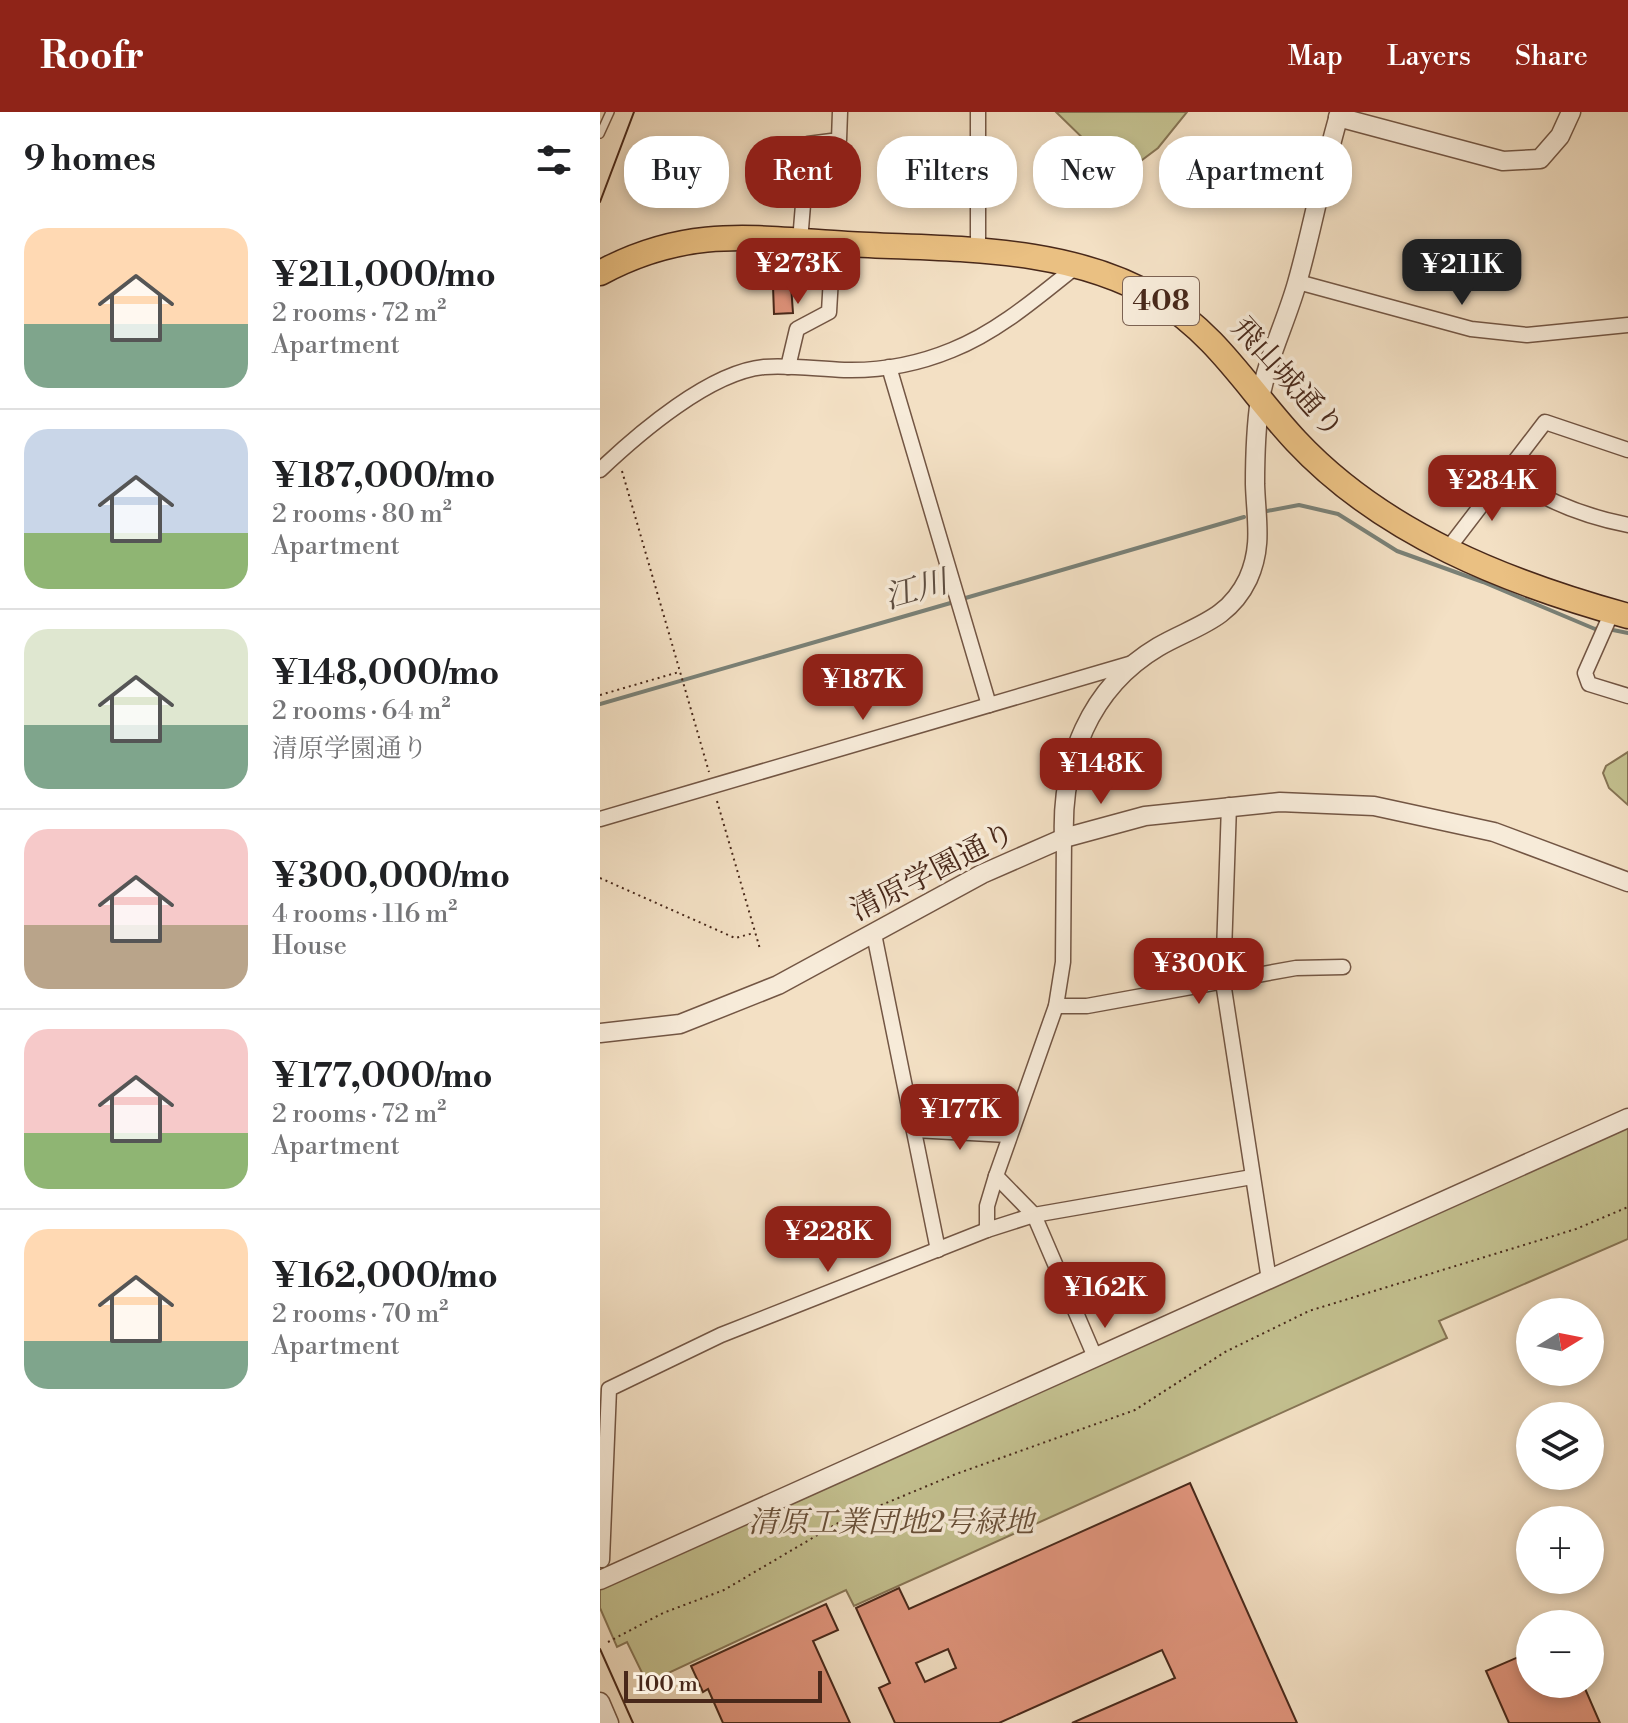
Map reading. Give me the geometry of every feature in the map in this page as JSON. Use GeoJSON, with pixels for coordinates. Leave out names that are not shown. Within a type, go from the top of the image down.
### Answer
{"type":"FeatureCollection","features":[{"type":"Feature","properties":{"kind":"highway","name":"飛山城通り"},"geometry":{"type":"LineString","coordinates":[[600,273],[648,250],[699,238],[978,251],[1080,264],[1158,299],[1185,317],[1230,360],[1298,443],[1360,499],[1447,550],[1548,591],[1620,614]]}},
{"type":"Feature","properties":{"kind":"street"},"geometry":{"type":"LineString","coordinates":[[800,241],[808,144],[839,140],[840,112]]}},
{"type":"Feature","properties":{"kind":"street"},"geometry":{"type":"LineString","coordinates":[[978,112],[978,251]]}},
{"type":"Feature","properties":{"kind":"street"},"geometry":{"type":"LineString","coordinates":[[600,819],[1136,661],[1205,626],[1229,607],[1246,583],[1257,556],[1256,444],[1260,398],[1298,282],[1339,114],[1503,161],[1540,159],[1560,136],[1571,112]]}},
{"type":"Feature","properties":{"kind":"street"},"geometry":{"type":"LineString","coordinates":[[788,367],[797,329],[829,312],[833,243]]}},
{"type":"Feature","properties":{"kind":"street"},"geometry":{"type":"LineString","coordinates":[[600,470],[617,454],[722,379],[743,370],[788,367],[869,370],[950,351],[978,338],[1080,264]]}},
{"type":"Feature","properties":{"kind":"street"},"geometry":{"type":"LineString","coordinates":[[1298,282],[1471,329],[1527,335],[1628,325]]}},
{"type":"Feature","properties":{"kind":"street"},"geometry":{"type":"LineString","coordinates":[[889,367],[989,705]]}},
{"type":"Feature","properties":{"kind":"street"},"geometry":{"type":"LineString","coordinates":[[1447,550],[1545,422],[1628,450]]}},
{"type":"Feature","properties":{"kind":"street"},"geometry":{"type":"LineString","coordinates":[[1506,473],[1555,503],[1588,517],[1628,525]]}},
{"type":"Feature","properties":{"kind":"street"},"geometry":{"type":"LineString","coordinates":[[1620,614],[1585,673],[1589,684],[1628,696]]}},
{"type":"Feature","properties":{"kind":"street"},"geometry":{"type":"LineString","coordinates":[[987,1230],[987,1206],[1008,1135],[1056,1006],[1063,962],[1062,799],[1069,766],[1081,733],[1096,706],[1136,661]]}},
{"type":"Feature","properties":{"kind":"street","name":"清原学園通り"},"geometry":{"type":"LineString","coordinates":[[600,1033],[680,1024],[778,985],[982,874],[1064,838],[1145,816],[1229,805],[1327,803],[1429,815],[1494,832],[1628,882]]}},
{"type":"Feature","properties":{"kind":"street"},"geometry":{"type":"LineString","coordinates":[[1229,805],[1223,982],[1269,1280]]}},
{"type":"Feature","properties":{"kind":"street"},"geometry":{"type":"LineString","coordinates":[[874,934],[938,1250]]}},
{"type":"Feature","properties":{"kind":"street"},"geometry":{"type":"LineString","coordinates":[[1056,1006],[1087,1006],[1296,968],[1343,967]]}},
{"type":"Feature","properties":{"kind":"street"},"geometry":{"type":"LineString","coordinates":[[600,1580],[1628,1118]]}},
{"type":"Feature","properties":{"kind":"street"},"geometry":{"type":"LineString","coordinates":[[914,1130],[1008,1135]]}},
{"type":"Feature","properties":{"kind":"street"},"geometry":{"type":"LineString","coordinates":[[996,1176],[1034,1215],[1095,1357]]}},
{"type":"Feature","properties":{"kind":"street"},"geometry":{"type":"LineString","coordinates":[[602,1560],[609,1389],[721,1335],[987,1230],[1034,1215],[1252,1177]]}},
{"type":"Feature","properties":{"kind":"street"},"geometry":{"type":"LineString","coordinates":[[600,1702],[609,1723]]}},
{"type":"Feature","properties":{"kind":"lane"},"geometry":{"type":"LineString","coordinates":[[600,134],[610,112]]}},
{"type":"Feature","properties":{"kind":"path"},"geometry":{"type":"LineString","coordinates":[[617,454],[760,949]]}},
{"type":"Feature","properties":{"kind":"path"},"geometry":{"type":"LineString","coordinates":[[600,695],[680,672]]}},
{"type":"Feature","properties":{"kind":"path"},"geometry":{"type":"LineString","coordinates":[[600,878],[735,938],[756,933]]}},
{"type":"Feature","properties":{"kind":"path"},"geometry":{"type":"LineString","coordinates":[[608,1642],[663,1613],[724,1590],[838,1523],[956,1474],[1135,1410],[1225,1352],[1309,1311],[1576,1229],[1628,1207]]}},
{"type":"Feature","properties":{"kind":"green space"},"geometry":{"type":"Polygon","coordinates":[[[1056,112],[1187,112],[1168,136],[1159,136],[1159,147],[1143,159],[1143,136],[1081,136],[1056,112]]]}},
{"type":"Feature","properties":{"kind":"green space"},"geometry":{"type":"Polygon","coordinates":[[[1628,752],[1628,805],[1609,788],[1603,773],[1606,766],[1628,752]]]}},
{"type":"Feature","properties":{"kind":"green space","name":"清原工業団地2号緑地"},"geometry":{"type":"Polygon","coordinates":[[[1628,1126],[1628,1239],[1439,1321],[1447,1338],[854,1606],[846,1590],[647,1683],[627,1642],[617,1647],[600,1608],[600,1589],[1628,1126]]]}},
{"type":"Feature","properties":{"kind":"building"},"geometry":{"type":"Polygon","coordinates":[[[791,285],[793,313],[774,314],[773,286],[791,285]]]}},
{"type":"Feature","properties":{"kind":"building"},"geometry":{"type":"Polygon","coordinates":[[[1190,1483],[1297,1723],[1072,1723],[1175,1678],[1162,1650],[999,1723],[895,1723],[879,1688],[890,1683],[856,1608],[899,1588],[909,1609],[1190,1483]],[[948,1649],[916,1663],[925,1682],[956,1668],[948,1649]]]}},
{"type":"Feature","properties":{"kind":"building"},"geometry":{"type":"Polygon","coordinates":[[[826,1604],[838,1630],[813,1641],[850,1723],[723,1723],[708,1689],[703,1692],[691,1666],[826,1604]]]}},
{"type":"Feature","properties":{"kind":"building"},"geometry":{"type":"Polygon","coordinates":[[[1516,1658],[1516,1698],[1589,1698],[1600,1723],[1509,1723],[1486,1671],[1516,1658]]]}},
{"type":"Feature","properties":{"kind":"waterway","name":"江川"},"geometry":{"type":"LineString","coordinates":[[1267,511],[1299,505],[1338,514],[1397,551],[1599,628]]}},
{"type":"Feature","properties":{"kind":"waterway","name":"江川"},"geometry":{"type":"LineString","coordinates":[[962,599],[1244,517]]}},
{"type":"Feature","properties":{"kind":"waterway","name":"江川"},"geometry":{"type":"LineString","coordinates":[[600,704],[954,602]]}},
{"type":"Feature","properties":{"kind":"waterway","name":"江川"},"geometry":{"type":"LineString","coordinates":[[1608,629],[1628,633]]}},
{"type":"Feature","properties":{"kind":"tram line"},"geometry":{"type":"LineString","coordinates":[[600,202],[634,112]]}},
{"type":"Feature","properties":{"kind":"tram line"},"geometry":{"type":"LineString","coordinates":[[600,1649],[633,1723]]}}]}
